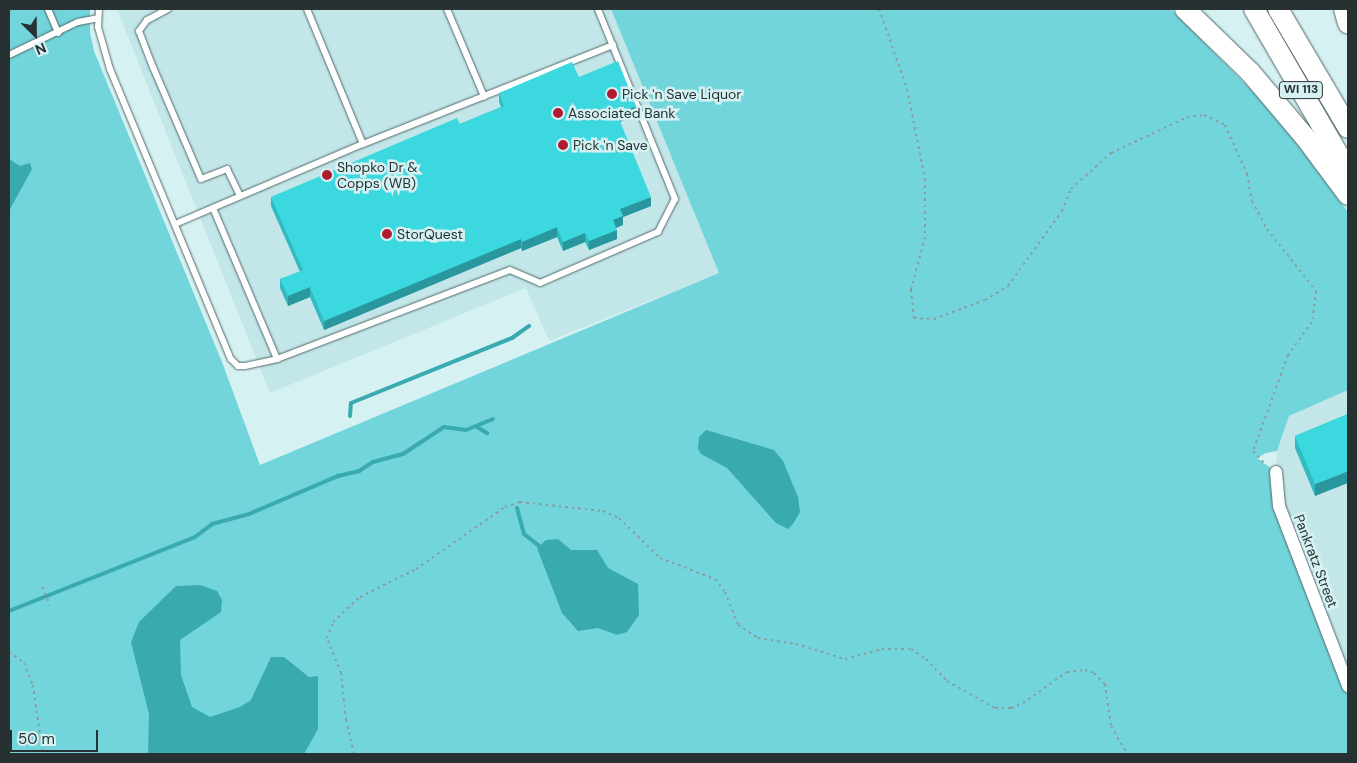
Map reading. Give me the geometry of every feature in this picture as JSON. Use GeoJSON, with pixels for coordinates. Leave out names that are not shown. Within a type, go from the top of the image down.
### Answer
{"type":"FeatureCollection","features":[{"type":"Feature","properties":{"kind":"main road","name":"WI 113"},"geometry":{"type":"LineString","coordinates":[[1254,9],[1348,171]]}},
{"type":"Feature","properties":{"kind":"main road","name":"WI 113"},"geometry":{"type":"LineString","coordinates":[[1278,9],[1348,128]]}},
{"type":"Feature","properties":{"kind":"main road"},"geometry":{"type":"LineString","coordinates":[[1344,9],[1348,23]]}},
{"type":"Feature","properties":{"kind":"main road"},"geometry":{"type":"LineString","coordinates":[[1187,11],[1250,72],[1305,137],[1348,194]]}},
{"type":"Feature","properties":{"kind":"street","name":"Pankratz Street"},"geometry":{"type":"LineString","coordinates":[[1276,472],[1279,506],[1348,686]]}},
{"type":"Feature","properties":{"kind":"lane"},"geometry":{"type":"LineString","coordinates":[[48,9],[58,33]]}},
{"type":"Feature","properties":{"kind":"lane"},"geometry":{"type":"LineString","coordinates":[[99,9],[98,18],[101,44],[110,69],[231,359],[238,366],[277,359],[510,270],[540,284],[658,232],[675,199],[598,9]]}},
{"type":"Feature","properties":{"kind":"lane"},"geometry":{"type":"LineString","coordinates":[[168,9],[147,20],[139,31],[152,67],[201,179],[227,169],[240,196]]}},
{"type":"Feature","properties":{"kind":"lane"},"geometry":{"type":"LineString","coordinates":[[307,9],[363,144]]}},
{"type":"Feature","properties":{"kind":"lane"},"geometry":{"type":"LineString","coordinates":[[447,9],[484,96]]}},
{"type":"Feature","properties":{"kind":"lane"},"geometry":{"type":"LineString","coordinates":[[9,55],[78,22],[98,18]]}},
{"type":"Feature","properties":{"kind":"lane"},"geometry":{"type":"LineString","coordinates":[[175,224],[363,144],[612,45]]}},
{"type":"Feature","properties":{"kind":"lane"},"geometry":{"type":"LineString","coordinates":[[213,208],[277,359]]}},
{"type":"Feature","properties":{"kind":"path"},"geometry":{"type":"LineString","coordinates":[[879,9],[907,89],[925,179],[926,237],[910,290],[914,318],[934,319],[985,300],[1008,286],[1062,211],[1071,189],[1112,153],[1187,117],[1204,115],[1225,125],[1247,174],[1252,201],[1267,229],[1316,291],[1312,322],[1288,355],[1253,451],[1257,458],[1276,472]]}},
{"type":"Feature","properties":{"kind":"path"},"geometry":{"type":"LineString","coordinates":[[354,754],[346,720],[341,673],[327,638],[333,622],[360,597],[416,569],[505,507],[520,502],[603,511],[619,518],[660,558],[715,579],[725,592],[738,625],[758,638],[802,645],[845,659],[882,649],[910,649],[926,659],[947,682],[995,708],[1011,708],[1023,703],[1067,672],[1084,670],[1094,673],[1105,684],[1111,726],[1127,754]]}},
{"type":"Feature","properties":{"kind":"path"},"geometry":{"type":"LineString","coordinates":[[42,587],[50,605]]}},
{"type":"Feature","properties":{"kind":"path"},"geometry":{"type":"LineString","coordinates":[[9,652],[24,663],[29,672],[38,710],[43,754]]}},
{"type":"Feature","properties":{"kind":"shaded area"},"geometry":{"type":"Polygon","coordinates":[[[9,9],[90,9],[90,32],[94,51],[222,362],[260,465],[719,273],[611,9],[1171,9],[1279,118],[1348,212],[1348,390],[1289,416],[1277,451],[1266,453],[1257,458],[1276,472],[1275,488],[1348,686],[1348,754],[9,754],[9,9]]]}},
{"type":"Feature","properties":{"kind":"shaded area"},"geometry":{"type":"Polygon","coordinates":[[[117,9],[611,9],[720,273],[549,341],[526,288],[270,393],[117,9]]]}},
{"type":"Feature","properties":{"kind":"shaded area"},"geometry":{"type":"Polygon","coordinates":[[[9,159],[20,166],[30,163],[32,169],[9,211],[9,159]]]}},
{"type":"Feature","properties":{"kind":"shaded area"},"geometry":{"type":"Polygon","coordinates":[[[1348,390],[1348,686],[1275,488],[1277,451],[1289,416],[1348,390]]]}},
{"type":"Feature","properties":{"kind":"shaded area"},"geometry":{"type":"Polygon","coordinates":[[[706,430],[774,450],[783,461],[798,497],[800,512],[788,529],[776,523],[727,468],[701,454],[698,449],[699,437],[706,430]]]}},
{"type":"Feature","properties":{"kind":"shaded area"},"geometry":{"type":"Polygon","coordinates":[[[558,539],[571,550],[597,550],[608,568],[638,584],[639,615],[627,632],[617,635],[598,628],[578,631],[562,613],[537,548],[546,540],[558,539]]]}},
{"type":"Feature","properties":{"kind":"shaded area"},"geometry":{"type":"Polygon","coordinates":[[[200,585],[217,591],[222,600],[221,612],[180,640],[181,675],[192,707],[210,717],[240,707],[251,700],[271,657],[284,657],[309,677],[318,676],[318,729],[304,754],[148,754],[149,714],[131,642],[139,622],[176,586],[200,585]]]}},
{"type":"Feature","properties":{"kind":"building"},"geometry":{"type":"Polygon","coordinates":[[[618,61],[636,106],[617,114],[651,197],[620,209],[623,216],[613,220],[617,230],[589,241],[585,233],[563,242],[557,227],[522,242],[521,239],[324,321],[310,287],[288,296],[280,279],[303,270],[271,197],[457,118],[460,124],[504,106],[499,93],[572,62],[579,77],[618,61]]]}},
{"type":"Feature","properties":{"kind":"building"},"geometry":{"type":"Polygon","coordinates":[[[1348,414],[1348,471],[1315,484],[1295,436],[1348,414]]]}},
{"type":"Feature","properties":{"kind":"waterway"},"geometry":{"type":"LineString","coordinates":[[350,416],[351,403],[512,338],[529,326]]}},
{"type":"Feature","properties":{"kind":"waterway"},"geometry":{"type":"LineString","coordinates":[[9,611],[195,537],[212,524],[249,514],[338,476],[359,471],[373,462],[403,454],[444,427],[466,430],[493,419]]}},
{"type":"Feature","properties":{"kind":"waterway"},"geometry":{"type":"LineString","coordinates":[[477,427],[487,433]]}},
{"type":"Feature","properties":{"kind":"waterway"},"geometry":{"type":"LineString","coordinates":[[517,508],[524,534],[538,545]]}},
{"type":"Feature","properties":{"kind":"place","name":"Pick 'n Save Liquor"},"geometry":{"type":"Point","coordinates":[612,94]}},
{"type":"Feature","properties":{"kind":"place","name":"Associated Bank"},"geometry":{"type":"Point","coordinates":[558,113]}},
{"type":"Feature","properties":{"kind":"place","name":"Pick 'n Save"},"geometry":{"type":"Point","coordinates":[563,145]}},
{"type":"Feature","properties":{"kind":"place","name":"Shopko Dr & Copps (WB)"},"geometry":{"type":"Point","coordinates":[327,175]}},
{"type":"Feature","properties":{"kind":"place","name":"StorQuest"},"geometry":{"type":"Point","coordinates":[387,234]}}]}
